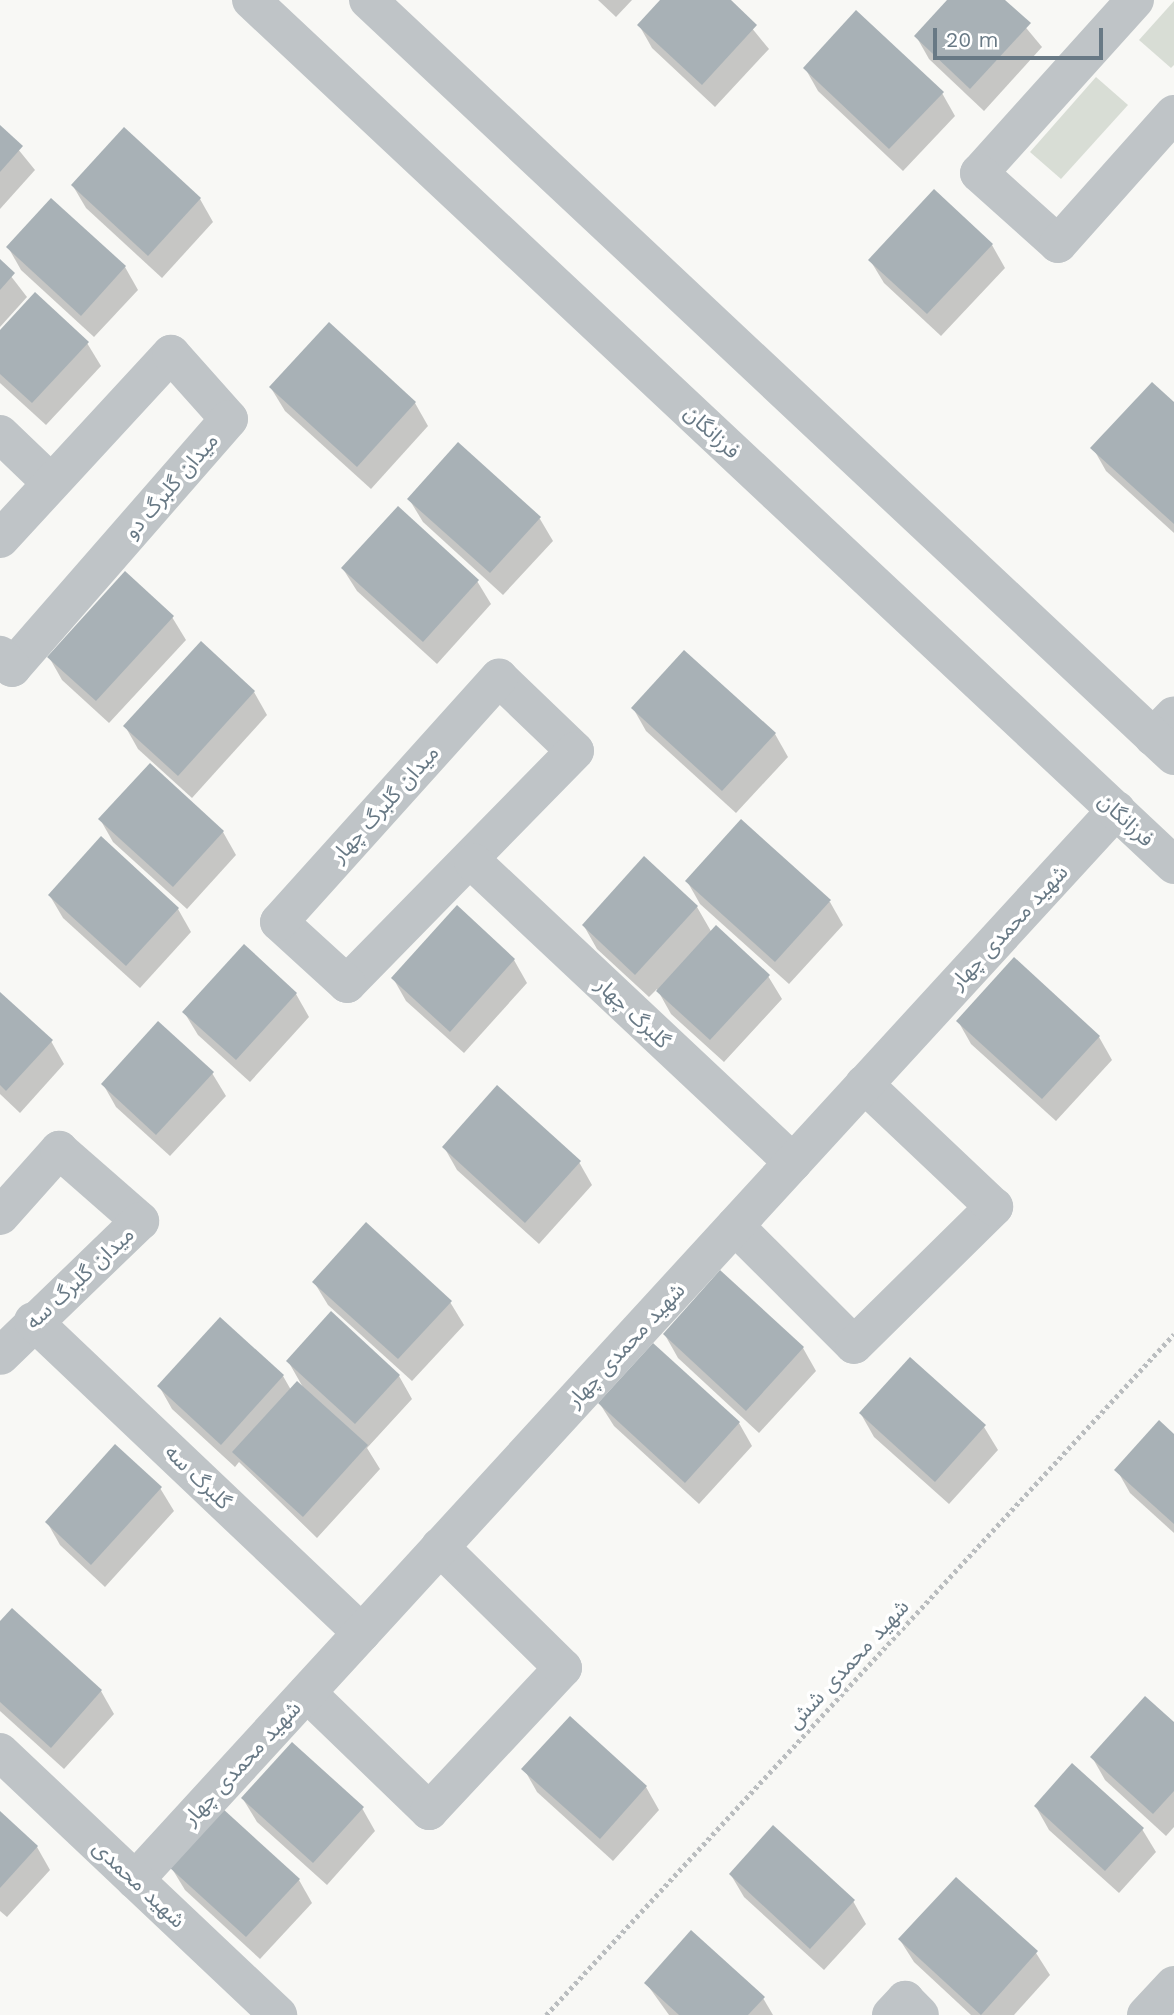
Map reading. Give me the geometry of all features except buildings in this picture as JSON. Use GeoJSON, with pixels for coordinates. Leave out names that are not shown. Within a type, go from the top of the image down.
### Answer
{"type":"FeatureCollection","features":[{"type":"Feature","properties":{"kind":"street","name":"فرزانگان"},"geometry":{"type":"LineString","coordinates":[[251,0],[1174,864]]}},
{"type":"Feature","properties":{"kind":"street"},"geometry":{"type":"LineString","coordinates":[[368,0],[1167,736]]}},
{"type":"Feature","properties":{"kind":"street"},"geometry":{"type":"LineString","coordinates":[[1135,0],[979,173],[1058,244],[1173,116]]}},
{"type":"Feature","properties":{"kind":"street","name":"میدان گلبرگ دو"},"geometry":{"type":"LineString","coordinates":[[0,539],[48,481],[171,354],[229,419],[12,668],[0,655]]}},
{"type":"Feature","properties":{"kind":"street"},"geometry":{"type":"LineString","coordinates":[[0,434],[48,481]]}},
{"type":"Feature","properties":{"kind":"street","name":"میدان گلبرگ چهار"},"geometry":{"type":"LineString","coordinates":[[499,678],[575,751],[473,862],[347,984],[279,922],[499,678]]}},
{"type":"Feature","properties":{"kind":"street","name":"شهید محمدی چهار"},"geometry":{"type":"LineString","coordinates":[[135,1880],[1116,810]]}},
{"type":"Feature","properties":{"kind":"street","name":"گلبرگ چهار"},"geometry":{"type":"LineString","coordinates":[[473,862],[793,1163]]}},
{"type":"Feature","properties":{"kind":"street"},"geometry":{"type":"LineString","coordinates":[[735,1226],[854,1345],[994,1207],[864,1084]]}},
{"type":"Feature","properties":{"kind":"street","name":"میدان گلبرگ سه"},"geometry":{"type":"LineString","coordinates":[[0,1216],[59,1150],[140,1221],[33,1321],[0,1356]]}},
{"type":"Feature","properties":{"kind":"street","name":"گلبرگ سه"},"geometry":{"type":"LineString","coordinates":[[33,1321],[362,1633]]}},
{"type":"Feature","properties":{"kind":"street"},"geometry":{"type":"LineString","coordinates":[[307,1693],[429,1811],[563,1668],[440,1547]]}},
{"type":"Feature","properties":{"kind":"street","name":"شهید محمدی"},"geometry":{"type":"LineString","coordinates":[[0,1752],[278,2015]]}},
{"type":"Feature","properties":{"kind":"street"},"geometry":{"type":"LineString","coordinates":[[1146,2015],[1174,1985]]}},
{"type":"Feature","properties":{"kind":"street"},"geometry":{"type":"LineString","coordinates":[[891,2015],[905,2000],[920,2015]]}},
{"type":"Feature","properties":{"kind":"path","name":"شهید محمدی شش"},"geometry":{"type":"LineString","coordinates":[[546,2015],[1174,1334]]}},
{"type":"Feature","properties":{"kind":"shaded area"},"geometry":{"type":"Polygon","coordinates":[[[1174,1],[1174,65],[1171,68],[1139,40],[1174,1]]]}},
{"type":"Feature","properties":{"kind":"shaded area"},"geometry":{"type":"Polygon","coordinates":[[[1096,77],[1128,105],[1061,179],[1030,152],[1096,77]]]}}]}
